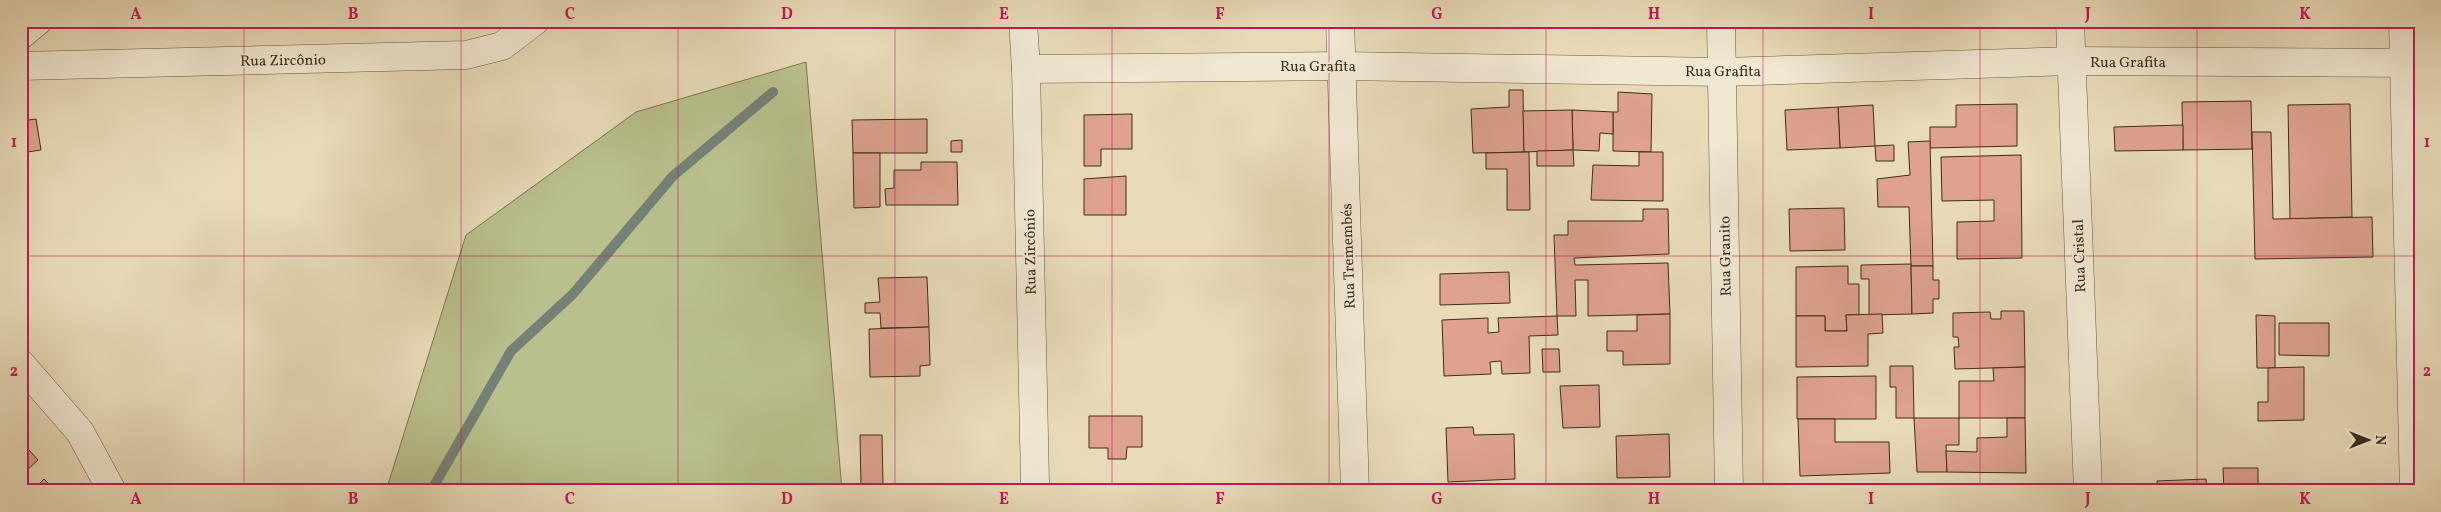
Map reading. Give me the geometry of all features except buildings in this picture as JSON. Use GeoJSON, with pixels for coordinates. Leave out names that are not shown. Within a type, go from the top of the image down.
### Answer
{"type":"FeatureCollection","features":[{"type":"Feature","properties":{"kind":"street"},"geometry":{"type":"LineString","coordinates":[[21,35],[38,21]]}},
{"type":"Feature","properties":{"kind":"street","name":"Rua Zircônio"},"geometry":{"type":"LineString","coordinates":[[21,66],[466,55],[502,46],[535,21]]}},
{"type":"Feature","properties":{"kind":"street","name":"Rua Zircônio"},"geometry":{"type":"LineString","coordinates":[[1023,21],[1026,68],[1034,482]]}},
{"type":"Feature","properties":{"kind":"street","name":"Rua Tremembés"},"geometry":{"type":"LineString","coordinates":[[1340,21],[1355,491]]}},
{"type":"Feature","properties":{"kind":"street","name":"Rua Granito"},"geometry":{"type":"LineString","coordinates":[[1720,21],[1729,491]]}},
{"type":"Feature","properties":{"kind":"street","name":"Rua Cristal"},"geometry":{"type":"LineString","coordinates":[[2070,21],[2088,491]]}},
{"type":"Feature","properties":{"kind":"street"},"geometry":{"type":"LineString","coordinates":[[2404,21],[2412,64],[2414,491]]}},
{"type":"Feature","properties":{"kind":"street","name":"Rua Grafita"},"geometry":{"type":"LineString","coordinates":[[1026,68],[1342,66],[1722,72],[2071,61],[2412,64]]}},
{"type":"Feature","properties":{"kind":"street"},"geometry":{"type":"LineString","coordinates":[[21,364],[80,432],[112,491]]}},
{"type":"Feature","properties":{"kind":"green space"},"geometry":{"type":"Polygon","coordinates":[[[806,62],[842,491],[386,491],[466,235],[636,112],[806,62]]]}},
{"type":"Feature","properties":{"kind":"waterway"},"geometry":{"type":"LineString","coordinates":[[431,491],[511,351],[573,294],[673,176],[773,92]]}}]}
